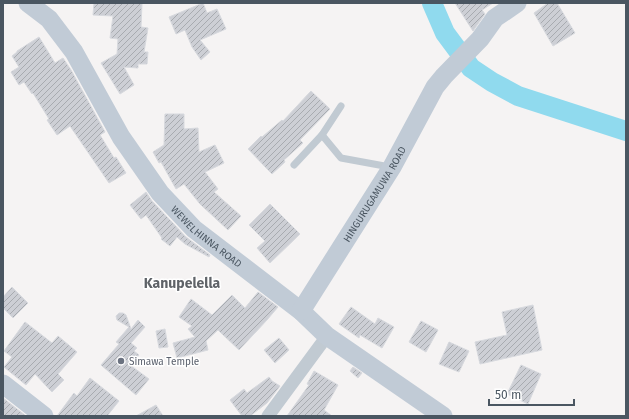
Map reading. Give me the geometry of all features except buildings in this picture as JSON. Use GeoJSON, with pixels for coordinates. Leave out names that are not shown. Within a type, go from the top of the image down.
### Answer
{"type":"FeatureCollection","features":[{"type":"Feature","properties":{"kind":"street","name":"WEWELHINNA ROAD"},"geometry":{"type":"LineString","coordinates":[[28,3],[48,19],[74,52],[121,137],[160,193],[194,229],[301,311],[327,336],[443,416]]}},
{"type":"Feature","properties":{"kind":"street","name":"HINGURUGAMUWA ROAD"},"geometry":{"type":"LineString","coordinates":[[301,311],[392,168],[435,87],[480,39],[495,18],[517,3]]}},
{"type":"Feature","properties":{"kind":"street"},"geometry":{"type":"LineString","coordinates":[[268,416],[327,336]]}},
{"type":"Feature","properties":{"kind":"street"},"geometry":{"type":"LineString","coordinates":[[3,384],[44,416]]}},
{"type":"Feature","properties":{"kind":"lane"},"geometry":{"type":"LineString","coordinates":[[294,165],[322,135],[341,106]]}},
{"type":"Feature","properties":{"kind":"lane"},"geometry":{"type":"LineString","coordinates":[[322,135],[341,158],[392,168]]}},
{"type":"Feature","properties":{"kind":"waterway"},"geometry":{"type":"LineString","coordinates":[[432,3],[445,33],[471,68],[492,82],[518,96],[626,131]]}},
{"type":"Feature","properties":{"kind":"place","name":"Simawa Temple"},"geometry":{"type":"Point","coordinates":[121,361]}},
{"type":"Feature","properties":{"kind":"district","name":"Kanupelella"},"geometry":{"type":"Point","coordinates":[182,283]}}]}
